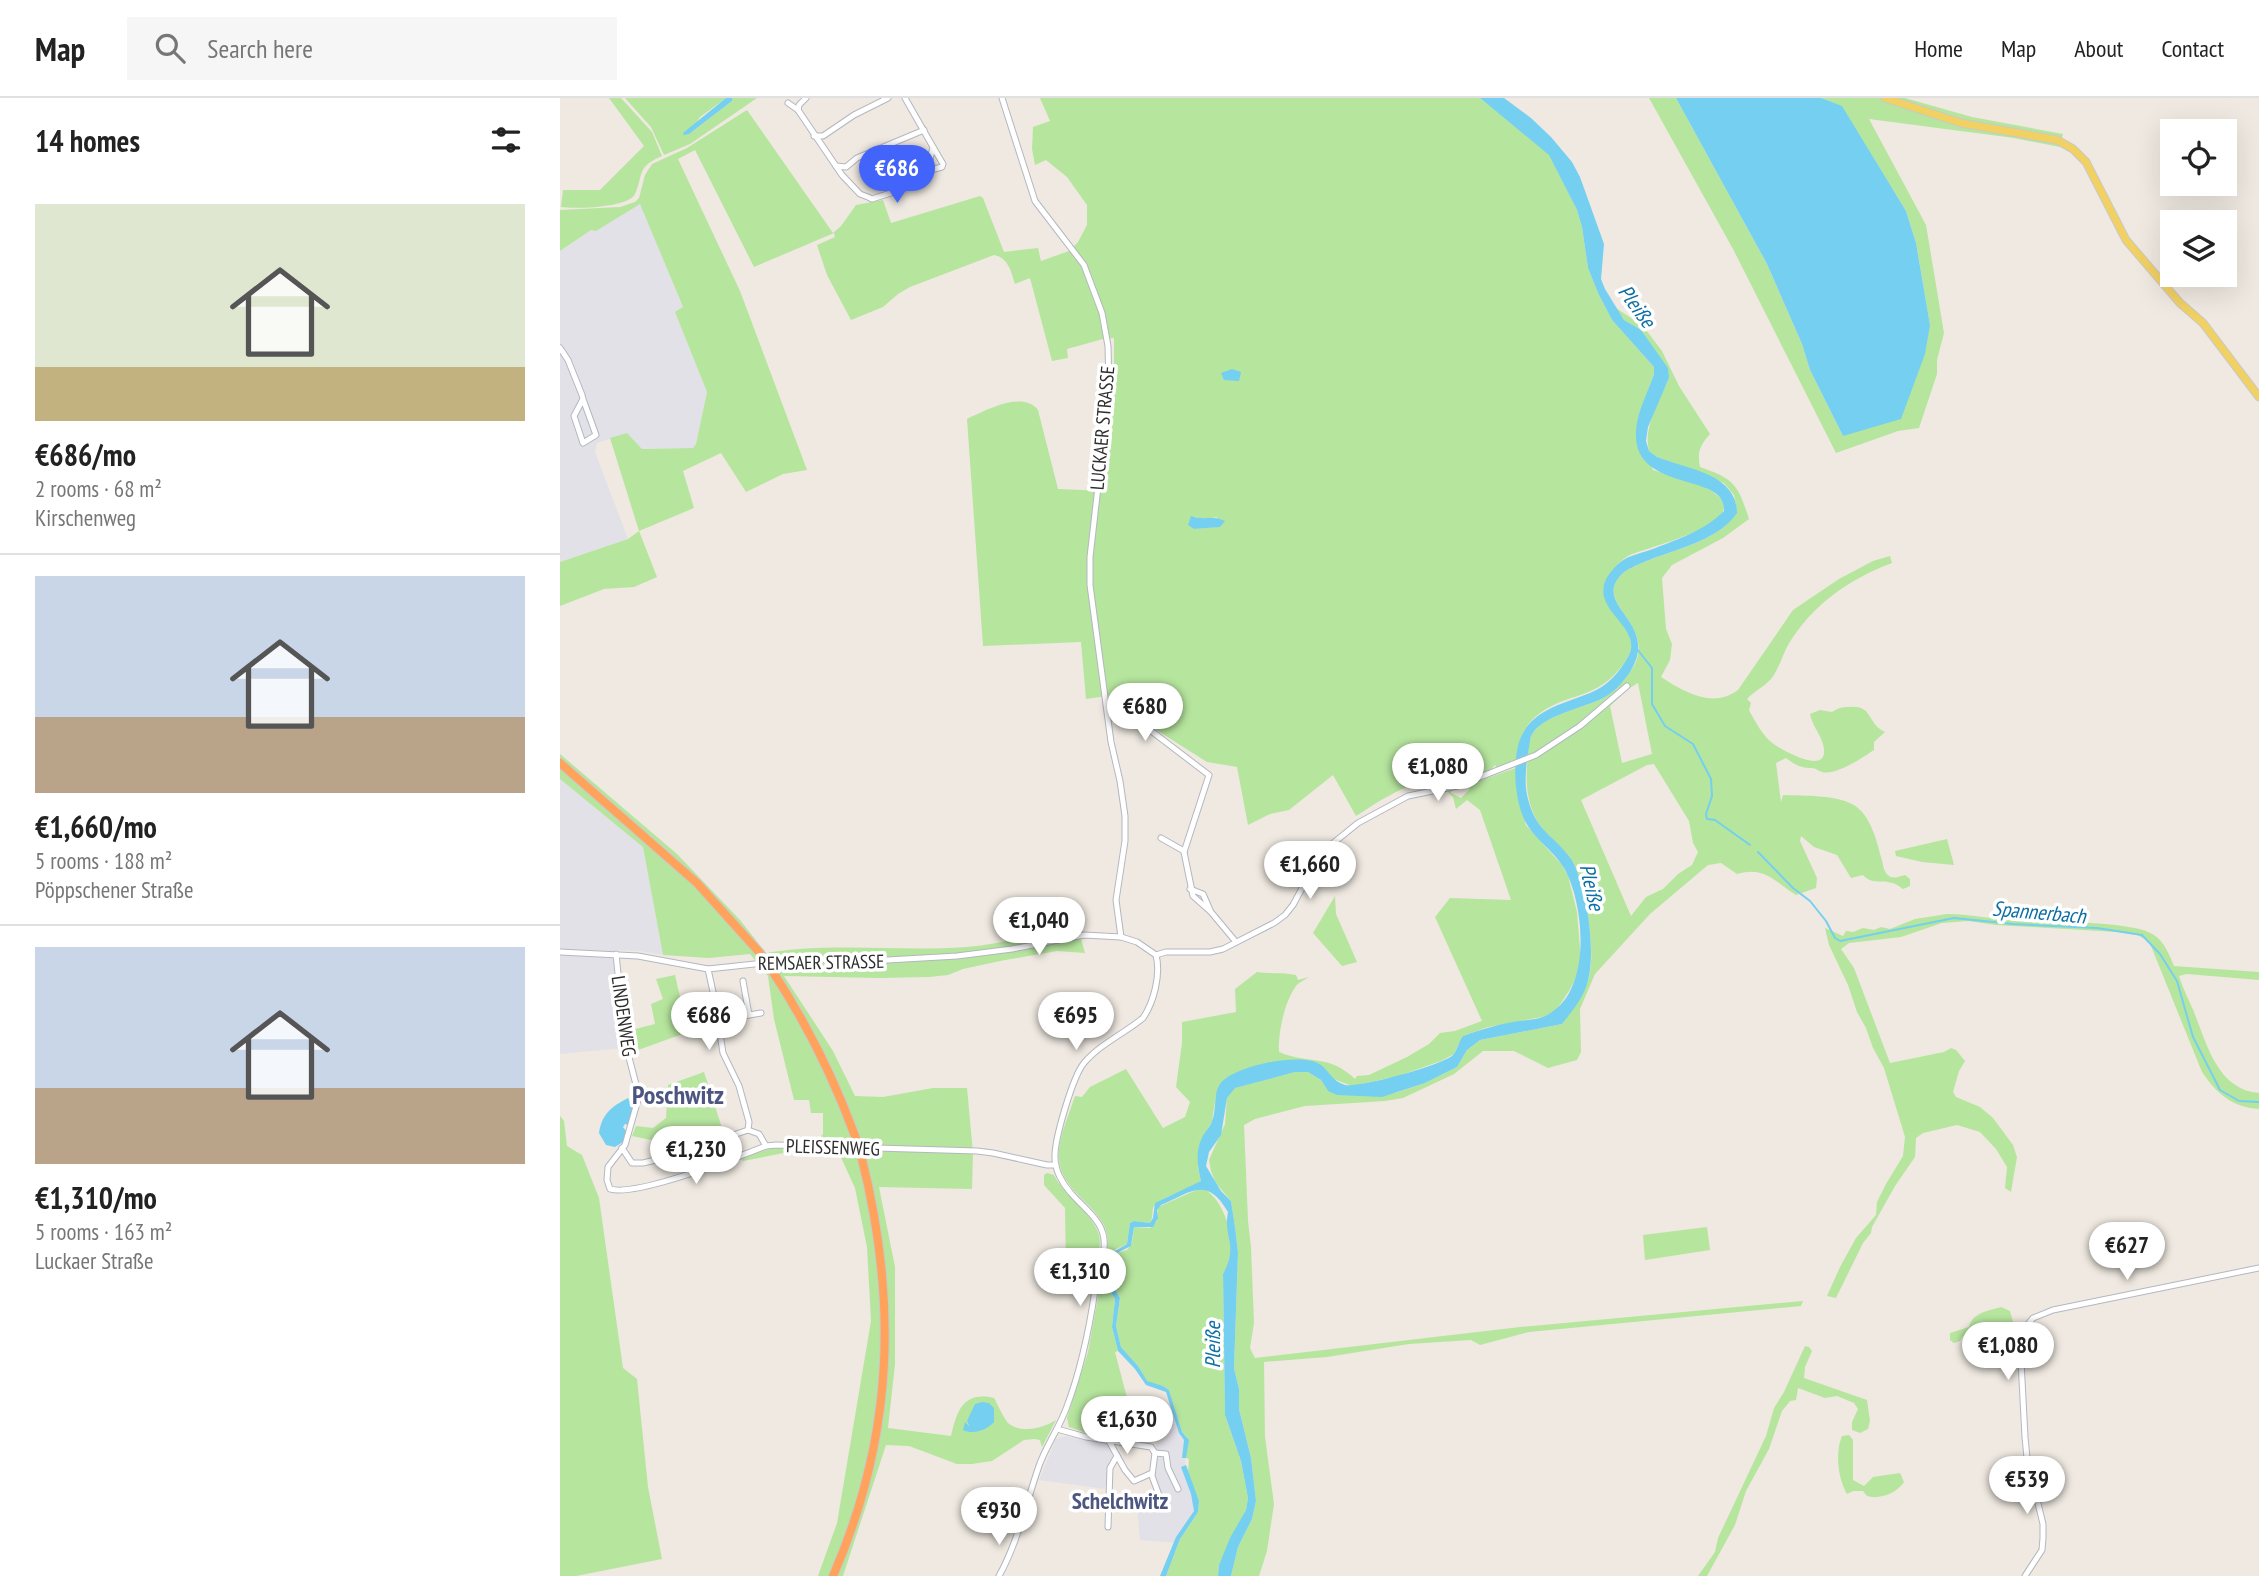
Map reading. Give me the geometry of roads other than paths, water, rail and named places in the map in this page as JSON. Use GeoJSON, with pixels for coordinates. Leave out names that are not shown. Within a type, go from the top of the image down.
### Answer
{"type":"FeatureCollection","features":[{"type":"Feature","properties":{"kind":"highway"},"geometry":{"type":"LineString","coordinates":[[560,762],[697,883],[759,952],[818,1046],[841,1096],[855,1136],[880,1241],[885,1359],[874,1446],[855,1521],[833,1576]]}},
{"type":"Feature","properties":{"kind":"main road"},"geometry":{"type":"LineString","coordinates":[[1885,98],[1961,122],[2057,140],[2073,149],[2093,174],[2126,240],[2180,303],[2203,323],[2259,397]]}},
{"type":"Feature","properties":{"kind":"street"},"geometry":{"type":"LineString","coordinates":[[814,135],[823,136],[854,115],[888,98]]}},
{"type":"Feature","properties":{"kind":"street"},"geometry":{"type":"LineString","coordinates":[[804,99],[788,103],[798,110],[842,176],[863,195],[872,198],[903,189],[943,164],[905,98]]}},
{"type":"Feature","properties":{"kind":"street","name":"LUCKAER STRASSE"},"geometry":{"type":"LineString","coordinates":[[1002,98],[1035,201],[1084,265],[1102,313],[1108,346],[1109,390],[1090,557],[1090,585],[1125,816],[1125,841],[1116,900],[1121,937]]}},
{"type":"Feature","properties":{"kind":"street"},"geometry":{"type":"LineString","coordinates":[[798,110],[804,99]]}},
{"type":"Feature","properties":{"kind":"street"},"geometry":{"type":"LineString","coordinates":[[842,176],[846,167],[858,158],[924,130]]}},
{"type":"Feature","properties":{"kind":"street"},"geometry":{"type":"LineString","coordinates":[[821,145],[823,136]]}},
{"type":"Feature","properties":{"kind":"street"},"geometry":{"type":"LineString","coordinates":[[928,171],[933,147]]}},
{"type":"Feature","properties":{"kind":"street"},"geometry":{"type":"LineString","coordinates":[[836,166],[846,167]]}},
{"type":"Feature","properties":{"kind":"street"},"geometry":{"type":"LineString","coordinates":[[560,348],[568,360],[583,399],[596,435],[583,443],[574,416],[583,399]]}},
{"type":"Feature","properties":{"kind":"street"},"geometry":{"type":"LineString","coordinates":[[1156,955],[1166,952],[1210,952],[1236,942],[1285,915],[1321,853],[1357,823],[1408,796],[1457,786],[1536,755],[1580,726],[1627,687]]}},
{"type":"Feature","properties":{"kind":"street"},"geometry":{"type":"LineString","coordinates":[[1107,705],[1125,711],[1209,775],[1184,851],[1190,889],[1203,894],[1211,912],[1236,942]]}},
{"type":"Feature","properties":{"kind":"street"},"geometry":{"type":"LineString","coordinates":[[1161,838],[1184,851]]}},
{"type":"Feature","properties":{"kind":"street","name":"REMSAER STRASSE"},"geometry":{"type":"LineString","coordinates":[[560,952],[652,958],[708,969],[792,959],[881,961],[957,956],[1084,935],[1121,937]]}},
{"type":"Feature","properties":{"kind":"street"},"geometry":{"type":"LineString","coordinates":[[999,1576],[1020,1527],[1040,1463],[1066,1409],[1084,1351],[1104,1247],[1103,1231],[1097,1221],[1061,1179],[1055,1150],[1076,1076],[1088,1058],[1135,1025],[1150,1009],[1158,965],[1156,955],[1137,942],[1121,937]]}},
{"type":"Feature","properties":{"kind":"street","name":"LINDENWEG"},"geometry":{"type":"LineString","coordinates":[[616,954],[625,1042],[639,1096],[622,1148],[608,1167],[607,1180],[610,1189],[616,1191]]}},
{"type":"Feature","properties":{"kind":"street"},"geometry":{"type":"LineString","coordinates":[[708,969],[723,1052],[739,1086],[749,1122],[748,1130]]}},
{"type":"Feature","properties":{"kind":"street"},"geometry":{"type":"LineString","coordinates":[[743,981],[749,1015]]}},
{"type":"Feature","properties":{"kind":"street"},"geometry":{"type":"LineString","coordinates":[[719,1020],[761,1013]]}},
{"type":"Feature","properties":{"kind":"street"},"geometry":{"type":"LineString","coordinates":[[622,1148],[632,1163],[643,1163],[700,1148],[748,1130],[759,1134],[766,1146]]}},
{"type":"Feature","properties":{"kind":"street","name":"PLEISSENWEG"},"geometry":{"type":"LineString","coordinates":[[616,1191],[691,1174],[766,1146],[816,1145],[976,1151],[1056,1165]]}},
{"type":"Feature","properties":{"kind":"street"},"geometry":{"type":"LineString","coordinates":[[2025,1576],[2042,1550],[2043,1524],[2027,1458],[2020,1342],[2024,1329],[2033,1318],[2053,1310],[2259,1268]]}},
{"type":"Feature","properties":{"kind":"street"},"geometry":{"type":"LineString","coordinates":[[1057,1429],[1151,1447],[1156,1453],[1166,1454],[1168,1468],[1178,1489]]}},
{"type":"Feature","properties":{"kind":"street"},"geometry":{"type":"LineString","coordinates":[[1109,1441],[1135,1480],[1152,1473]]}},
{"type":"Feature","properties":{"kind":"street"},"geometry":{"type":"LineString","coordinates":[[1156,1453],[1152,1473],[1160,1498]]}},
{"type":"Feature","properties":{"kind":"street"},"geometry":{"type":"LineString","coordinates":[[1108,1527],[1110,1468],[1117,1456]]}},
{"type":"Feature","properties":{"kind":"water"},"geometry":{"type":"Polygon","coordinates":[[[726,98],[732,98],[732,101],[684,135],[683,133],[726,98]]]}},
{"type":"Feature","properties":{"kind":"water"},"geometry":{"type":"Polygon","coordinates":[[[1480,98],[1504,98],[1531,118],[1572,162],[1604,244],[1601,279],[1605,289],[1624,320],[1641,330],[1668,368],[1669,378],[1648,427],[1646,441],[1649,451],[1657,457],[1708,474],[1719,481],[1729,489],[1735,500],[1737,513],[1707,538],[1638,564],[1621,575],[1614,586],[1614,597],[1634,629],[1638,642],[1637,657],[1628,675],[1612,693],[1550,719],[1533,732],[1526,770],[1531,810],[1541,826],[1565,851],[1577,871],[1586,902],[1591,939],[1587,984],[1580,1000],[1562,1024],[1480,1040],[1467,1050],[1457,1067],[1425,1083],[1382,1097],[1337,1095],[1328,1091],[1321,1080],[1308,1072],[1295,1072],[1235,1088],[1227,1098],[1221,1135],[1209,1152],[1206,1166],[1221,1191],[1231,1201],[1235,1227],[1238,1253],[1234,1368],[1256,1501],[1252,1519],[1238,1547],[1231,1576],[1218,1576],[1219,1565],[1246,1510],[1248,1498],[1241,1461],[1225,1415],[1223,1274],[1230,1256],[1228,1212],[1213,1194],[1206,1190],[1191,1192],[1161,1205],[1153,1227],[1134,1227],[1131,1246],[1115,1254],[1109,1279],[1120,1298],[1116,1326],[1121,1347],[1147,1381],[1169,1390],[1182,1432],[1189,1440],[1186,1458],[1182,1458],[1184,1440],[1179,1433],[1166,1392],[1146,1385],[1118,1351],[1112,1327],[1115,1299],[1104,1282],[1110,1254],[1127,1244],[1130,1223],[1150,1223],[1155,1203],[1201,1181],[1199,1145],[1212,1121],[1218,1088],[1227,1077],[1269,1062],[1299,1060],[1321,1065],[1334,1079],[1345,1085],[1383,1079],[1446,1059],[1453,1055],[1463,1036],[1500,1025],[1541,1018],[1563,1002],[1578,967],[1580,924],[1577,903],[1564,868],[1530,829],[1522,814],[1516,781],[1518,746],[1522,734],[1537,717],[1547,710],[1602,687],[1617,673],[1628,657],[1631,645],[1628,634],[1607,604],[1603,592],[1606,580],[1617,565],[1628,557],[1689,534],[1724,511],[1721,499],[1711,490],[1663,473],[1648,464],[1639,451],[1637,424],[1654,367],[1612,320],[1598,293],[1588,268],[1577,210],[1549,155],[1480,98]]]}},
{"type":"Feature","properties":{"kind":"water"},"geometry":{"type":"Polygon","coordinates":[[[1676,98],[1821,98],[1842,106],[1906,211],[1916,243],[1930,325],[1925,354],[1901,419],[1843,436],[1810,370],[1802,344],[1767,264],[1676,98]]]}},
{"type":"Feature","properties":{"kind":"water"},"geometry":{"type":"Polygon","coordinates":[[[1232,369],[1241,372],[1239,381],[1224,380],[1221,373],[1232,369]]]}},
{"type":"Feature","properties":{"kind":"water"},"geometry":{"type":"Polygon","coordinates":[[[1191,516],[1225,521],[1220,527],[1194,529],[1188,525],[1191,516]]]}},
{"type":"Feature","properties":{"kind":"water"},"geometry":{"type":"Polygon","coordinates":[[[628,1098],[633,1109],[628,1125],[623,1127],[626,1131],[623,1142],[615,1147],[606,1145],[599,1133],[602,1121],[612,1108],[628,1098]]]}},
{"type":"Feature","properties":{"kind":"water"},"geometry":{"type":"Polygon","coordinates":[[[989,1403],[994,1408],[994,1422],[980,1431],[963,1430],[965,1422],[970,1427],[967,1421],[975,1404],[989,1403]]]}},
{"type":"Feature","properties":{"kind":"water"},"geometry":{"type":"Polygon","coordinates":[[[1186,1465],[1199,1501],[1198,1512],[1180,1539],[1166,1576],[1160,1576],[1176,1537],[1194,1511],[1181,1467],[1186,1465]]]}},
{"type":"Feature","properties":{"kind":"waterway","name":"Spannerbach"},"geometry":{"type":"LineString","coordinates":[[1637,649],[1652,668],[1652,704],[1665,726],[1693,744],[1711,779],[1712,796],[1707,819],[1715,820],[1750,845]]}},
{"type":"Feature","properties":{"kind":"waterway","name":"Spannerbach"},"geometry":{"type":"LineString","coordinates":[[1758,852],[1793,888],[1810,901],[1835,938],[1840,941],[1954,918],[2097,928],[2142,935],[2160,954],[2177,981],[2193,1037],[2220,1090],[2239,1101],[2259,1102]]}},
{"type":"Feature","properties":{"kind":"district","name":"Poschwitz"},"geometry":{"type":"Point","coordinates":[678,1094]}},
{"type":"Feature","properties":{"kind":"district","name":"Schelchwitz"},"geometry":{"type":"Point","coordinates":[1120,1500]}},
{"type":"Feature","properties":{"kind":"water label","name":"Pleiße"},"geometry":{"type":"Point","coordinates":[1637,306]}},
{"type":"Feature","properties":{"kind":"water label","name":"Pleiße"},"geometry":{"type":"Point","coordinates":[1592,887]}},
{"type":"Feature","properties":{"kind":"water label","name":"Pleiße"},"geometry":{"type":"Point","coordinates":[1212,1345]}}]}
